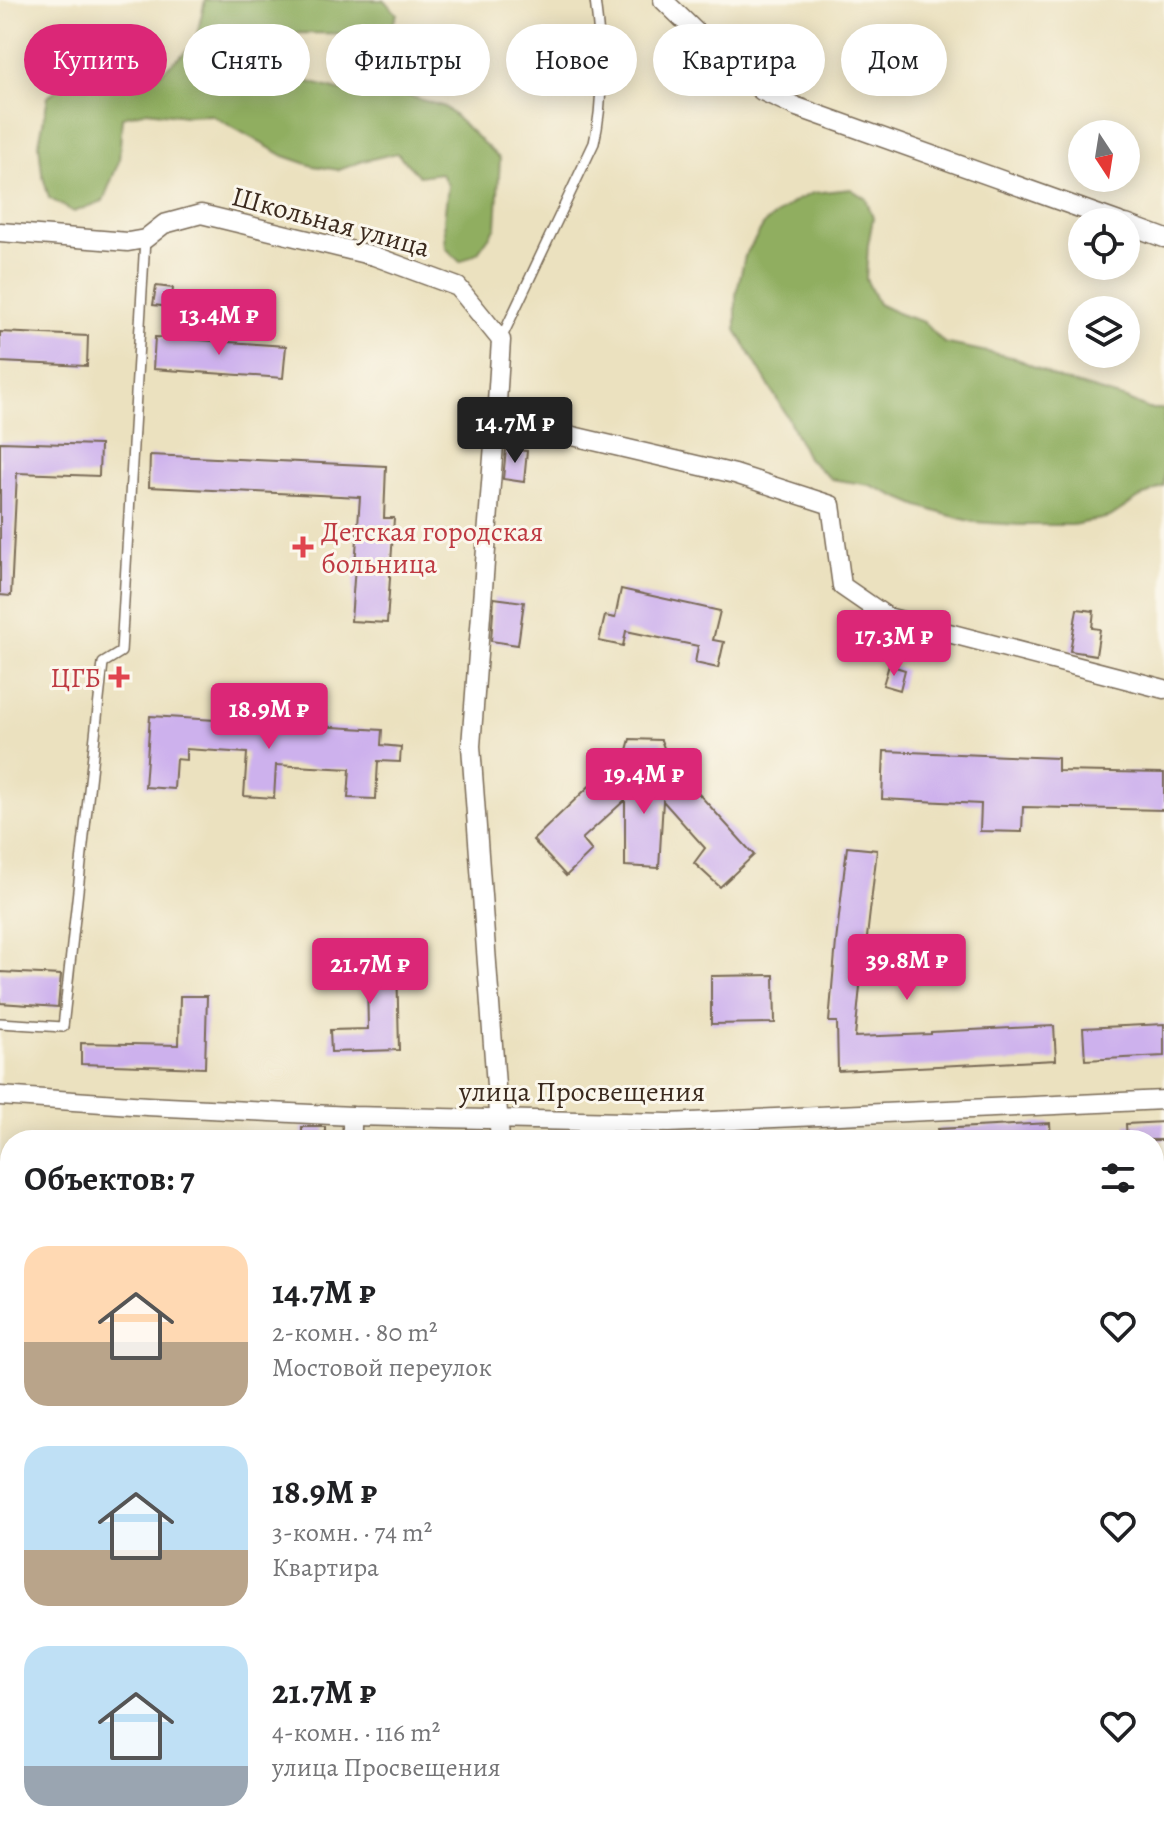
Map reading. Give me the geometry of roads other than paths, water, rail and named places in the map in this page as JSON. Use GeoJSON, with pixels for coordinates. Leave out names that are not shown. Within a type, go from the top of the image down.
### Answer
{"type":"FeatureCollection","features":[{"type":"Feature","properties":{"kind":"street"},"geometry":{"type":"LineString","coordinates":[[663,0],[762,91],[797,107],[1080,208]]}},
{"type":"Feature","properties":{"kind":"street","name":"Школьная улица"},"geometry":{"type":"LineString","coordinates":[[0,232],[128,242],[145,239],[164,224],[201,214],[374,256],[458,287],[501,340]]}},
{"type":"Feature","properties":{"kind":"street"},"geometry":{"type":"LineString","coordinates":[[1140,229],[1164,238]]}},
{"type":"Feature","properties":{"kind":"street"},"geometry":{"type":"LineString","coordinates":[[500,1130],[471,746],[501,340]]}},
{"type":"Feature","properties":{"kind":"street"},"geometry":{"type":"LineString","coordinates":[[496,418],[735,474],[831,505],[842,586],[887,617],[1164,689]]}},
{"type":"Feature","properties":{"kind":"street","name":"улица Просвещения"},"geometry":{"type":"LineString","coordinates":[[0,1096],[352,1116],[669,1123],[1164,1100]]}},
{"type":"Feature","properties":{"kind":"street"},"geometry":{"type":"LineString","coordinates":[[352,1116],[352,1130]]}},
{"type":"Feature","properties":{"kind":"lane"},"geometry":{"type":"LineString","coordinates":[[501,340],[594,143],[599,122],[600,43],[595,0]]}},
{"type":"Feature","properties":{"kind":"lane"},"geometry":{"type":"LineString","coordinates":[[0,1023],[63,1027],[103,663],[121,652],[145,239]]}},
{"type":"Feature","properties":{"kind":"place","name":"Детская городская больница"},"geometry":{"type":"Point","coordinates":[303,547]}},
{"type":"Feature","properties":{"kind":"place","name":"ЦГБ"},"geometry":{"type":"Point","coordinates":[119,677]}}]}
